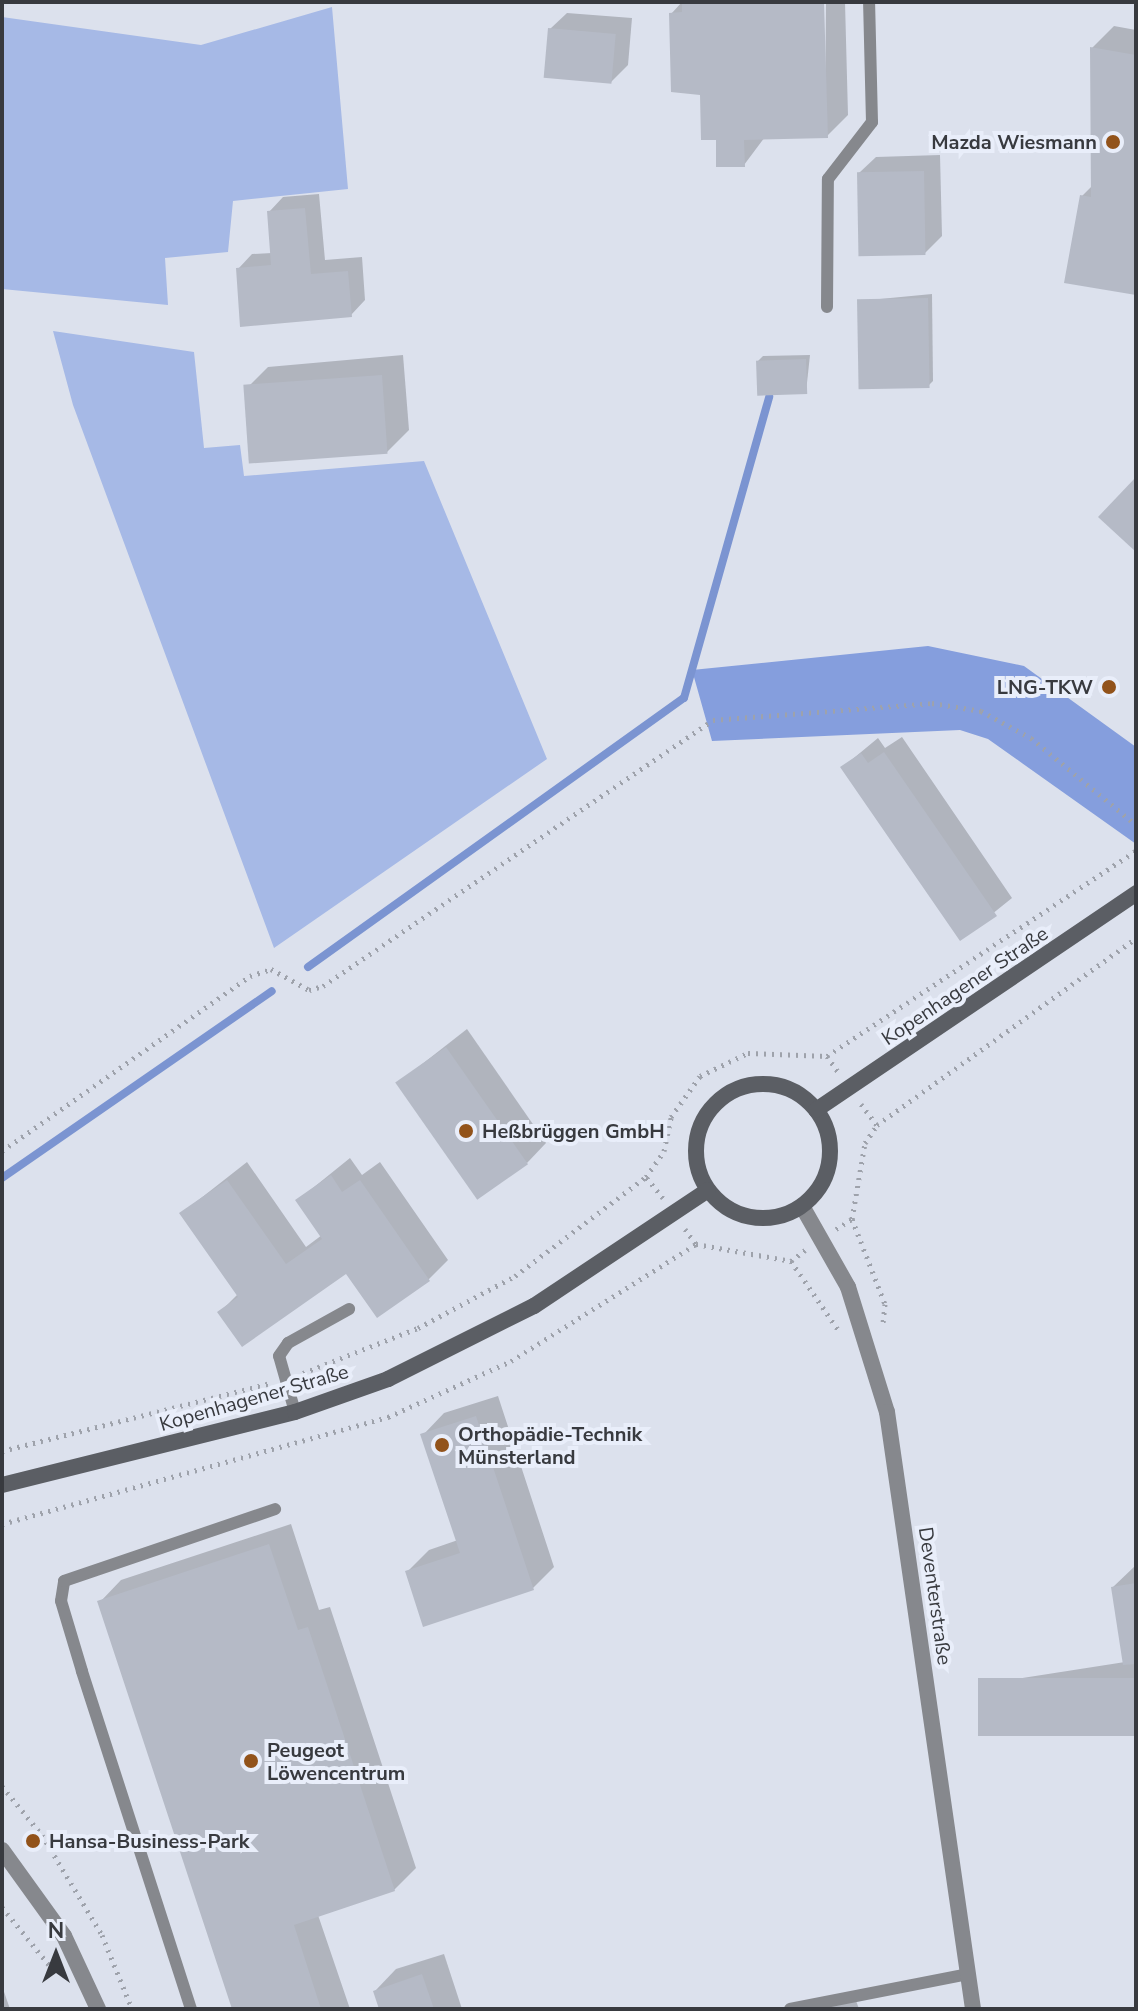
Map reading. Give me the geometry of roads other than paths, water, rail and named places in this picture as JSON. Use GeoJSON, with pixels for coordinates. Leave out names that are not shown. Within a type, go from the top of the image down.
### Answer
{"type":"FeatureCollection","features":[{"type":"Feature","properties":{"kind":"main road","name":"Kopenhagener Straße"},"geometry":{"type":"LineString","coordinates":[[816,1110],[1136,893]]}},
{"type":"Feature","properties":{"kind":"main road"},"geometry":{"type":"LineString","coordinates":[[773,1085],[816,1110],[830,1159],[802,1206],[760,1219],[739,1214],[708,1190],[696,1145],[715,1104],[733,1091],[773,1085]]}},
{"type":"Feature","properties":{"kind":"main road","name":"Kopenhagener Straße"},"geometry":{"type":"LineString","coordinates":[[2,1485],[295,1412],[484,1334],[708,1190]]}},
{"type":"Feature","properties":{"kind":"street","name":"Deventerstraße"},"geometry":{"type":"LineString","coordinates":[[802,1206],[823,1238],[864,1327],[887,1412],[973,2009]]}},
{"type":"Feature","properties":{"kind":"street"},"geometry":{"type":"LineString","coordinates":[[2,1850],[64,1936],[98,2009]]}},
{"type":"Feature","properties":{"kind":"lane"},"geometry":{"type":"LineString","coordinates":[[827,307],[828,179],[872,122],[869,2]]}},
{"type":"Feature","properties":{"kind":"lane"},"geometry":{"type":"LineString","coordinates":[[295,1412],[279,1356],[288,1343],[349,1309]]}},
{"type":"Feature","properties":{"kind":"lane"},"geometry":{"type":"LineString","coordinates":[[191,2009],[61,1601],[64,1581],[275,1509]]}},
{"type":"Feature","properties":{"kind":"lane"},"geometry":{"type":"LineString","coordinates":[[790,2009],[968,1974]]}},
{"type":"Feature","properties":{"kind":"waterway"},"geometry":{"type":"LineString","coordinates":[[308,967],[684,698],[769,397]]}},
{"type":"Feature","properties":{"kind":"waterway"},"geometry":{"type":"LineString","coordinates":[[2,1178],[272,991]]}},
{"type":"Feature","properties":{"kind":"place","name":"Mazda Wiesmann"},"geometry":{"type":"Point","coordinates":[1113,142]}},
{"type":"Feature","properties":{"kind":"place","name":"LNG-TKW"},"geometry":{"type":"Point","coordinates":[1109,687]}},
{"type":"Feature","properties":{"kind":"place","name":"Heßbrüggen GmbH"},"geometry":{"type":"Point","coordinates":[466,1131]}},
{"type":"Feature","properties":{"kind":"place","name":"Orthopädie-Technik Münsterland"},"geometry":{"type":"Point","coordinates":[442,1445]}},
{"type":"Feature","properties":{"kind":"place","name":"Peugeot Löwencentrum"},"geometry":{"type":"Point","coordinates":[251,1761]}},
{"type":"Feature","properties":{"kind":"place","name":"Hansa-Business-Park"},"geometry":{"type":"Point","coordinates":[33,1841]}}]}
